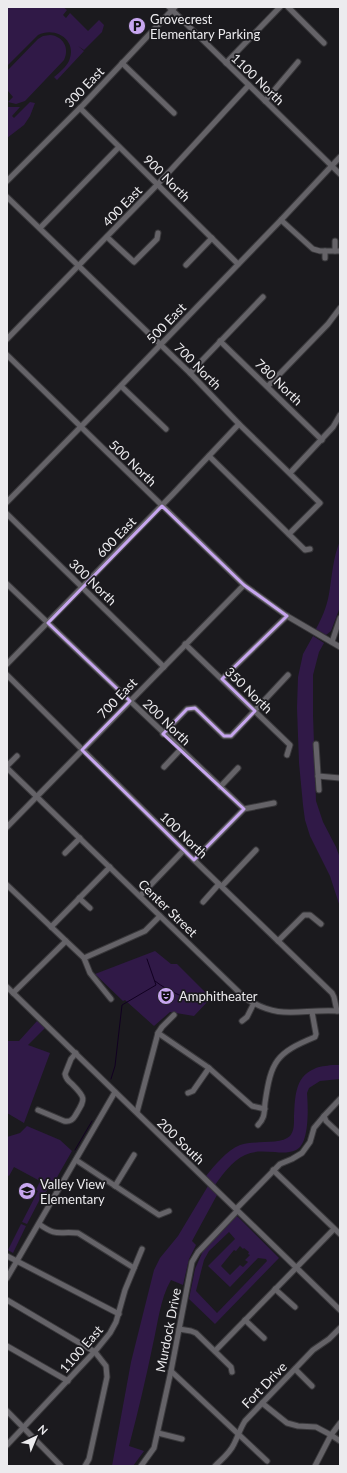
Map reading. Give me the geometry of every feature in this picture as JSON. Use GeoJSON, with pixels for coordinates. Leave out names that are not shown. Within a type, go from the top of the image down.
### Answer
{"type":"FeatureCollection","features":[{"type":"Feature","properties":{"kind":"street"},"geometry":{"type":"LineString","coordinates":[[226,63],[280,7]]}},
{"type":"Feature","properties":{"kind":"street"},"geometry":{"type":"LineString","coordinates":[[288,7],[324,43]]}},
{"type":"Feature","properties":{"kind":"street","name":"1100 North"},"geometry":{"type":"LineString","coordinates":[[172,8],[340,174]]}},
{"type":"Feature","properties":{"kind":"street","name":"300 East"},"geometry":{"type":"LineString","coordinates":[[7,182],[80,108],[172,8]]}},
{"type":"Feature","properties":{"kind":"street"},"geometry":{"type":"LineString","coordinates":[[265,101],[298,62]]}},
{"type":"Feature","properties":{"kind":"street"},"geometry":{"type":"LineString","coordinates":[[122,63],[174,113]]}},
{"type":"Feature","properties":{"kind":"street","name":"400 East"},"geometry":{"type":"LineString","coordinates":[[7,339],[157,185],[249,85]]}},
{"type":"Feature","properties":{"kind":"street","name":"900 North"},"geometry":{"type":"LineString","coordinates":[[80,108],[238,264]]}},
{"type":"Feature","properties":{"kind":"street"},"geometry":{"type":"LineString","coordinates":[[40,228],[119,147]]}},
{"type":"Feature","properties":{"kind":"street","name":"500 East"},"geometry":{"type":"LineString","coordinates":[[7,502],[282,220],[340,158]]}},
{"type":"Feature","properties":{"kind":"street","name":"700 North"},"geometry":{"type":"LineString","coordinates":[[7,197],[190,373],[239,424],[320,502],[289,534]]}},
{"type":"Feature","properties":{"kind":"street"},"geometry":{"type":"LineString","coordinates":[[282,220],[310,248],[325,251],[338,251],[335,241]]}},
{"type":"Feature","properties":{"kind":"street"},"geometry":{"type":"LineString","coordinates":[[107,237],[134,262],[157,239],[158,233]]}},
{"type":"Feature","properties":{"kind":"street"},"geometry":{"type":"LineString","coordinates":[[186,265],[212,238]]}},
{"type":"Feature","properties":{"kind":"street"},"geometry":{"type":"LineString","coordinates":[[325,251],[325,258]]}},
{"type":"Feature","properties":{"kind":"street"},"geometry":{"type":"LineString","coordinates":[[190,373],[263,297]]}},
{"type":"Feature","properties":{"kind":"street"},"geometry":{"type":"LineString","coordinates":[[268,386],[328,324],[340,308]]}},
{"type":"Feature","properties":{"kind":"street","name":"780 North"},"geometry":{"type":"LineString","coordinates":[[220,341],[322,440]]}},
{"type":"Feature","properties":{"kind":"street","name":"500 North"},"geometry":{"type":"LineString","coordinates":[[7,355],[244,585],[287,616],[340,646]]}},
{"type":"Feature","properties":{"kind":"street"},"geometry":{"type":"LineString","coordinates":[[121,386],[166,429]]}},
{"type":"Feature","properties":{"kind":"street"},"geometry":{"type":"LineString","coordinates":[[290,473],[322,440],[333,427],[340,415]]}},
{"type":"Feature","properties":{"kind":"street","name":"600 East"},"geometry":{"type":"LineString","coordinates":[[7,664],[48,624],[239,424]]}},
{"type":"Feature","properties":{"kind":"street"},"geometry":{"type":"LineString","coordinates":[[208,456],[305,550],[310,549]]}},
{"type":"Feature","properties":{"kind":"street","name":"300 North"},"geometry":{"type":"LineString","coordinates":[[7,514],[164,667]]}},
{"type":"Feature","properties":{"kind":"street","name":"200 North"},"geometry":{"type":"LineString","coordinates":[[7,584],[163,734],[244,809]]}},
{"type":"Feature","properties":{"kind":"street","name":"700 East"},"geometry":{"type":"LineString","coordinates":[[7,827],[244,585]]}},
{"type":"Feature","properties":{"kind":"street"},"geometry":{"type":"LineString","coordinates":[[222,679],[287,616]]}},
{"type":"Feature","properties":{"kind":"street"},"geometry":{"type":"LineString","coordinates":[[332,642],[340,618]]}},
{"type":"Feature","properties":{"kind":"street","name":"350 North"},"geometry":{"type":"LineString","coordinates":[[185,644],[290,745],[287,754]]}},
{"type":"Feature","properties":{"kind":"street","name":"100 North"},"geometry":{"type":"LineString","coordinates":[[7,675],[194,860],[332,993],[338,1011]]}},
{"type":"Feature","properties":{"kind":"street"},"geometry":{"type":"LineString","coordinates":[[163,734],[187,709],[195,708],[224,736],[231,736],[288,675]]}},
{"type":"Feature","properties":{"kind":"street"},"geometry":{"type":"LineString","coordinates":[[316,744],[319,790]]}},
{"type":"Feature","properties":{"kind":"street"},"geometry":{"type":"LineString","coordinates":[[164,767],[180,750]]}},
{"type":"Feature","properties":{"kind":"street"},"geometry":{"type":"LineString","coordinates":[[7,767],[17,756]]}},
{"type":"Feature","properties":{"kind":"street","name":"Center Street"},"geometry":{"type":"LineString","coordinates":[[7,767],[240,994],[266,1009],[277,1012],[295,1013],[338,1011]]}},
{"type":"Feature","properties":{"kind":"street"},"geometry":{"type":"LineString","coordinates":[[220,787],[238,768]]}},
{"type":"Feature","properties":{"kind":"street"},"geometry":{"type":"LineString","coordinates":[[318,776],[340,778]]}},
{"type":"Feature","properties":{"kind":"street"},"geometry":{"type":"LineString","coordinates":[[194,860],[244,809],[274,802]]}},
{"type":"Feature","properties":{"kind":"street"},"geometry":{"type":"LineString","coordinates":[[65,853],[80,838]]}},
{"type":"Feature","properties":{"kind":"street"},"geometry":{"type":"LineString","coordinates":[[140,896],[184,850]]}},
{"type":"Feature","properties":{"kind":"street"},"geometry":{"type":"LineString","coordinates":[[203,902],[256,850]]}},
{"type":"Feature","properties":{"kind":"street"},"geometry":{"type":"LineString","coordinates":[[51,927],[110,867]]}},
{"type":"Feature","properties":{"kind":"street"},"geometry":{"type":"LineString","coordinates":[[7,885],[84,958],[90,972],[111,999]]}},
{"type":"Feature","properties":{"kind":"street"},"geometry":{"type":"LineString","coordinates":[[79,898],[90,908]]}},
{"type":"Feature","properties":{"kind":"street"},"geometry":{"type":"LineString","coordinates":[[278,941],[304,915],[310,915],[320,924]]}},
{"type":"Feature","properties":{"kind":"street"},"geometry":{"type":"LineString","coordinates":[[84,958],[145,931],[160,916]]}},
{"type":"Feature","properties":{"kind":"street"},"geometry":{"type":"LineString","coordinates":[[13,993],[66,941]]}},
{"type":"Feature","properties":{"kind":"street","name":"200 South"},"geometry":{"type":"LineString","coordinates":[[7,987],[340,1310]]}},
{"type":"Feature","properties":{"kind":"street"},"geometry":{"type":"LineString","coordinates":[[242,1021],[247,1017],[254,1003]]}},
{"type":"Feature","properties":{"kind":"street"},"geometry":{"type":"LineString","coordinates":[[258,1125],[264,1119],[269,1080],[275,1063],[281,1056],[297,1044],[315,1037],[316,1034],[312,1012]]}},
{"type":"Feature","properties":{"kind":"street"},"geometry":{"type":"LineString","coordinates":[[137,1112],[158,1033],[174,1016]]}},
{"type":"Feature","properties":{"kind":"street"},"geometry":{"type":"LineString","coordinates":[[158,1033],[209,1068],[252,1106],[265,1109]]}},
{"type":"Feature","properties":{"kind":"street"},"geometry":{"type":"LineString","coordinates":[[38,1110],[64,1121],[69,1122],[73,1119],[82,1103],[83,1096],[66,1079],[65,1074],[71,1059],[76,1053]]}},
{"type":"Feature","properties":{"kind":"street"},"geometry":{"type":"LineString","coordinates":[[188,1093],[193,1091],[209,1068]]}},
{"type":"Feature","properties":{"kind":"street"},"geometry":{"type":"LineString","coordinates":[[7,1278],[115,1092]]}},
{"type":"Feature","properties":{"kind":"street","name":"Murdock Drive"},"geometry":{"type":"LineString","coordinates":[[141,1466],[154,1448],[158,1432],[192,1262],[201,1248],[280,1164],[302,1153],[310,1142],[314,1128],[340,1099]]}},
{"type":"Feature","properties":{"kind":"street"},"geometry":{"type":"LineString","coordinates":[[324,1116],[326,1121],[340,1134]]}},
{"type":"Feature","properties":{"kind":"street"},"geometry":{"type":"LineString","coordinates":[[115,1186],[134,1155]]}},
{"type":"Feature","properties":{"kind":"street"},"geometry":{"type":"LineString","coordinates":[[76,1160],[159,1214],[169,1211]]}},
{"type":"Feature","properties":{"kind":"street"},"geometry":{"type":"LineString","coordinates":[[274,1170],[340,1234]]}},
{"type":"Feature","properties":{"kind":"street"},"geometry":{"type":"LineString","coordinates":[[39,1224],[49,1231],[58,1234],[68,1232],[78,1233],[134,1268]]}},
{"type":"Feature","properties":{"kind":"street"},"geometry":{"type":"LineString","coordinates":[[215,1351],[334,1229]]}},
{"type":"Feature","properties":{"kind":"street","name":"1100 East"},"geometry":{"type":"LineString","coordinates":[[7,1445],[68,1381],[110,1333],[119,1314],[125,1290],[142,1249]]}},
{"type":"Feature","properties":{"kind":"street"},"geometry":{"type":"LineString","coordinates":[[7,1256],[119,1314]]}},
{"type":"Feature","properties":{"kind":"street"},"geometry":{"type":"LineString","coordinates":[[275,1289],[295,1307]]}},
{"type":"Feature","properties":{"kind":"street"},"geometry":{"type":"LineString","coordinates":[[7,1300],[94,1352],[106,1366],[107,1377],[89,1459],[85,1466]]}},
{"type":"Feature","properties":{"kind":"street"},"geometry":{"type":"LineString","coordinates":[[245,1320],[264,1338]]}},
{"type":"Feature","properties":{"kind":"street","name":"Fort Drive"},"geometry":{"type":"LineString","coordinates":[[215,1466],[230,1452],[245,1421],[313,1350],[329,1339],[340,1328]]}},
{"type":"Feature","properties":{"kind":"street"},"geometry":{"type":"LineString","coordinates":[[179,1329],[191,1331],[196,1334],[231,1367],[232,1372]]}},
{"type":"Feature","properties":{"kind":"street"},"geometry":{"type":"LineString","coordinates":[[7,1346],[68,1381]]}},
{"type":"Feature","properties":{"kind":"street"},"geometry":{"type":"LineString","coordinates":[[295,1369],[312,1386]]}},
{"type":"Feature","properties":{"kind":"street"},"geometry":{"type":"LineString","coordinates":[[171,1371],[267,1460]]}},
{"type":"Feature","properties":{"kind":"street"},"geometry":{"type":"LineString","coordinates":[[262,1403],[287,1424],[316,1427],[340,1441]]}},
{"type":"Feature","properties":{"kind":"street"},"geometry":{"type":"LineString","coordinates":[[7,1411],[61,1466]]}},
{"type":"Feature","properties":{"kind":"street"},"geometry":{"type":"LineString","coordinates":[[315,1466],[331,1435],[340,1423]]}},
{"type":"Feature","properties":{"kind":"street"},"geometry":{"type":"LineString","coordinates":[[158,1432],[182,1439]]}},
{"type":"Feature","properties":{"kind":"highlighted area"},"geometry":{"type":"Polygon","coordinates":[[[162,506],[244,585],[287,616],[222,679],[255,711],[231,736],[224,736],[195,708],[187,709],[163,734],[244,809],[194,860],[82,750],[130,701],[48,623],[162,506]]]}},
{"type":"Feature","properties":{"kind":"shaded area"},"geometry":{"type":"Polygon","coordinates":[[[7,7],[63,7],[67,10],[63,15],[66,18],[70,13],[88,31],[99,20],[104,25],[102,32],[84,50],[78,46],[84,51],[57,80],[54,77],[69,61],[71,54],[68,42],[64,37],[52,32],[38,35],[7,66],[7,7]]]}},
{"type":"Feature","properties":{"kind":"shaded area"},"geometry":{"type":"Polygon","coordinates":[[[50,35],[59,38],[64,43],[66,47],[66,56],[64,60],[25,101],[16,104],[8,102],[13,97],[8,91],[7,92],[7,71],[38,39],[43,36],[50,35]]]}},
{"type":"Feature","properties":{"kind":"shaded area"},"geometry":{"type":"Polygon","coordinates":[[[30,102],[35,103],[30,116],[24,125],[7,138],[7,107],[20,107],[12,116],[14,118],[30,102]]]}},
{"type":"Feature","properties":{"kind":"shaded area"},"geometry":{"type":"Polygon","coordinates":[[[340,541],[340,607],[331,631],[326,635],[316,629],[327,603],[334,560],[340,541]]]}},
{"type":"Feature","properties":{"kind":"shaded area"},"geometry":{"type":"Polygon","coordinates":[[[313,636],[324,643],[319,652],[313,675],[316,801],[323,822],[340,858],[340,907],[330,876],[310,836],[305,820],[303,805],[299,763],[297,708],[298,677],[303,654],[313,636]]]}},
{"type":"Feature","properties":{"kind":"shaded area"},"geometry":{"type":"Polygon","coordinates":[[[155,951],[171,964],[177,964],[211,998],[194,1016],[170,1012],[154,1026],[125,1000],[123,1001],[95,974],[155,951]]]}},
{"type":"Feature","properties":{"kind":"shaded area"},"geometry":{"type":"Polygon","coordinates":[[[37,1021],[45,1028],[28,1045],[50,1053],[24,1123],[7,1113],[7,1041],[19,1041],[37,1021]]]}},
{"type":"Feature","properties":{"kind":"shaded area"},"geometry":{"type":"Polygon","coordinates":[[[340,1065],[340,1079],[320,1081],[309,1088],[307,1093],[308,1107],[306,1133],[301,1146],[296,1150],[283,1153],[249,1153],[232,1164],[215,1185],[206,1176],[225,1155],[240,1145],[286,1139],[290,1136],[294,1128],[295,1097],[299,1083],[307,1073],[316,1068],[340,1065]]]}},
{"type":"Feature","properties":{"kind":"shaded area","name":"Valley View Elementary"},"geometry":{"type":"Polygon","coordinates":[[[27,1126],[60,1140],[72,1151],[56,1179],[40,1199],[27,1224],[22,1222],[38,1191],[36,1190],[40,1181],[14,1167],[9,1176],[7,1175],[7,1137],[20,1133],[27,1126]]]}},
{"type":"Feature","properties":{"kind":"shaded area"},"geometry":{"type":"Polygon","coordinates":[[[208,1186],[217,1195],[192,1241],[196,1245],[189,1259],[183,1285],[171,1280],[164,1295],[160,1311],[145,1382],[129,1446],[144,1451],[133,1466],[112,1466],[131,1362],[154,1270],[160,1258],[178,1236],[208,1186]]]}},
{"type":"Feature","properties":{"kind":"shaded area"},"geometry":{"type":"Polygon","coordinates":[[[237,1216],[279,1258],[215,1324],[189,1299],[195,1269],[203,1251],[237,1216]],[[229,1232],[209,1251],[204,1260],[196,1291],[217,1313],[267,1261],[266,1259],[258,1258],[230,1287],[208,1266],[235,1239],[229,1232]],[[240,1246],[236,1251],[234,1250],[221,1266],[230,1275],[240,1265],[243,1267],[248,1262],[245,1260],[250,1255],[248,1254],[249,1252],[240,1246]]]}},
{"type":"Feature","properties":{"kind":"shaded area"},"geometry":{"type":"Polygon","coordinates":[[[21,1224],[26,1226],[13,1253],[8,1250],[21,1224]]]}},
{"type":"Feature","properties":{"kind":"waterway"},"geometry":{"type":"LineString","coordinates":[[111,1079],[115,1066],[122,1005],[156,985],[147,959]]}},
{"type":"Feature","properties":{"kind":"waterway"},"geometry":{"type":"LineString","coordinates":[[155,981],[166,989],[179,995],[205,1002]]}},
{"type":"Feature","properties":{"kind":"waterway"},"geometry":{"type":"LineString","coordinates":[[75,1150],[92,1121]]}},
{"type":"Feature","properties":{"kind":"place","name":"Grovecrest Elementary Parking"},"geometry":{"type":"Point","coordinates":[137,26]}},
{"type":"Feature","properties":{"kind":"place","name":"Amphitheater"},"geometry":{"type":"Point","coordinates":[166,996]}},
{"type":"Feature","properties":{"kind":"place","name":"Valley View Elementary"},"geometry":{"type":"Point","coordinates":[27,1191]}}]}
